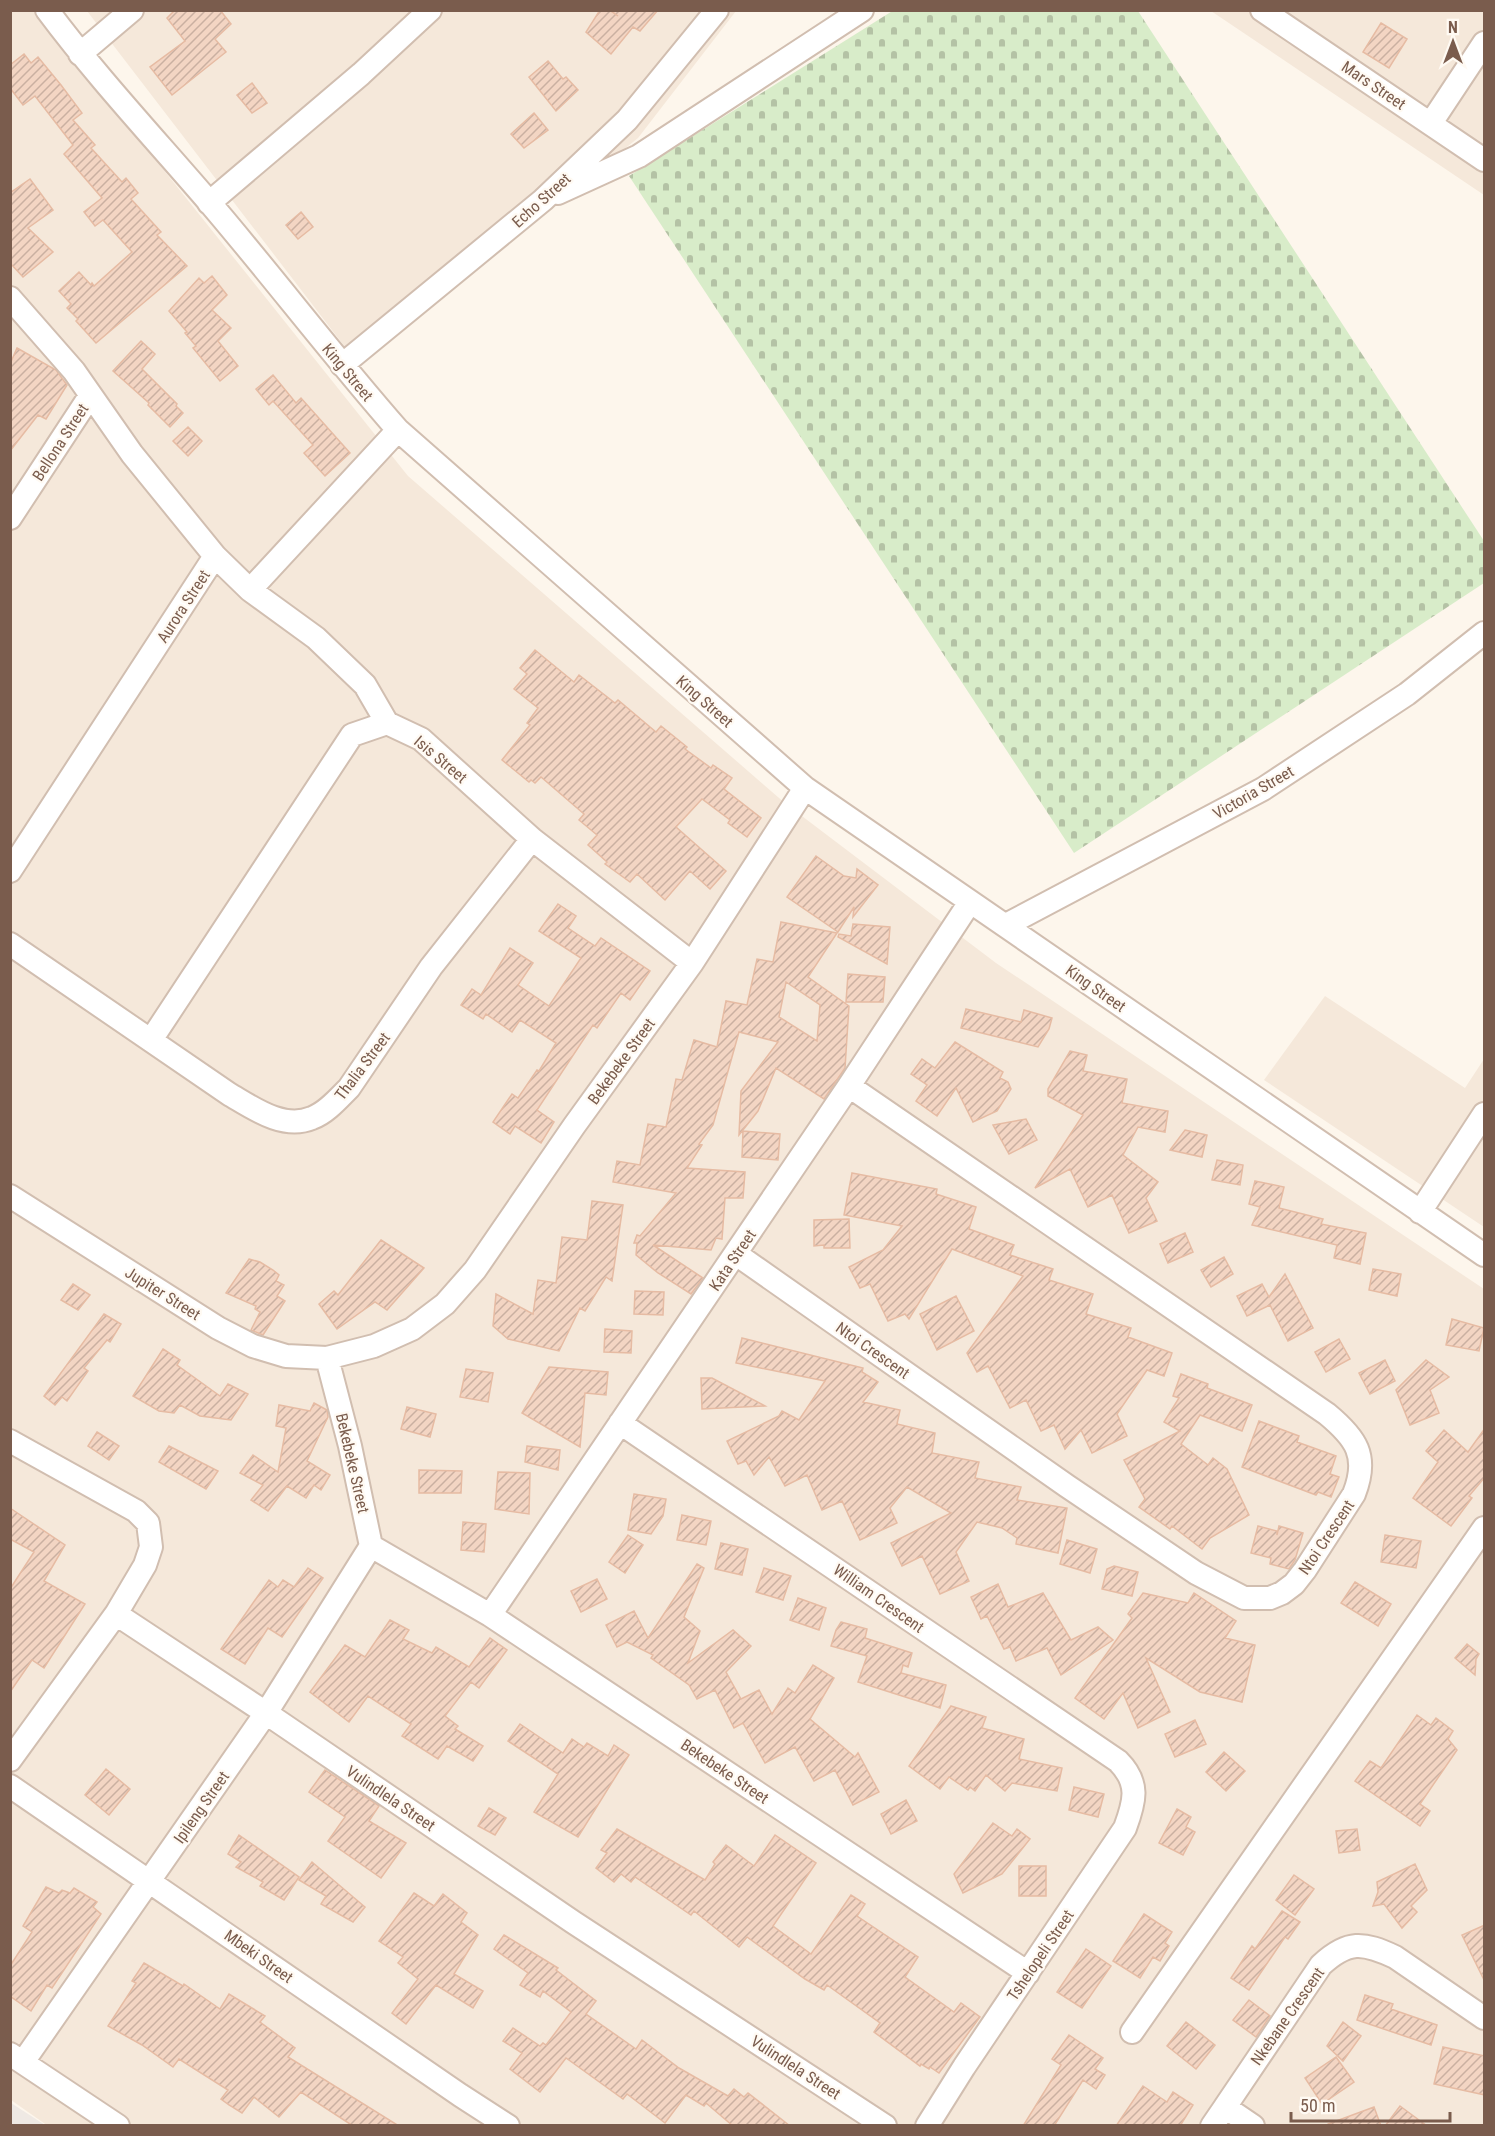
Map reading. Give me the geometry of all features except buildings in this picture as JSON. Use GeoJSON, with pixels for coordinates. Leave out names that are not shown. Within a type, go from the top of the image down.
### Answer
{"type":"FeatureCollection","features":[{"type":"Feature","properties":{"kind":"street","name":"King Street"},"geometry":{"type":"LineString","coordinates":[[46,10],[80,54],[209,203],[398,430],[805,788],[1485,1255]]}},
{"type":"Feature","properties":{"kind":"street"},"geometry":{"type":"LineString","coordinates":[[80,54],[132,10]]}},
{"type":"Feature","properties":{"kind":"street"},"geometry":{"type":"LineString","coordinates":[[209,203],[361,74],[430,10]]}},
{"type":"Feature","properties":{"kind":"street","name":"Echo Street"},"geometry":{"type":"LineString","coordinates":[[342,365],[543,200],[627,120],[717,10]]}},
{"type":"Feature","properties":{"kind":"street"},"geometry":{"type":"LineString","coordinates":[[543,200],[639,156],[862,10]]}},
{"type":"Feature","properties":{"kind":"street","name":"Mars Street"},"geometry":{"type":"LineString","coordinates":[[1262,10],[1485,160]]}},
{"type":"Feature","properties":{"kind":"street"},"geometry":{"type":"LineString","coordinates":[[1431,123],[1485,43]]}},
{"type":"Feature","properties":{"kind":"street","name":"Aurora Street"},"geometry":{"type":"LineString","coordinates":[[10,298],[63,357],[132,454],[215,556],[10,871]]}},
{"type":"Feature","properties":{"kind":"street","name":"Bellona Street"},"geometry":{"type":"LineString","coordinates":[[10,518],[90,396]]}},
{"type":"Feature","properties":{"kind":"street"},"geometry":{"type":"LineString","coordinates":[[250,590],[398,430]]}},
{"type":"Feature","properties":{"kind":"street"},"geometry":{"type":"LineString","coordinates":[[151,1040],[352,735],[387,723],[365,685],[316,638],[250,590],[215,556]]}},
{"type":"Feature","properties":{"kind":"street","name":"Victoria Street"},"geometry":{"type":"LineString","coordinates":[[1006,925],[1263,789],[1407,694],[1485,633]]}},
{"type":"Feature","properties":{"kind":"street","name":"Isis Street"},"geometry":{"type":"LineString","coordinates":[[387,723],[421,739],[532,839],[692,963]]}},
{"type":"Feature","properties":{"kind":"street","name":"Bekebeke Street"},"geometry":{"type":"LineString","coordinates":[[805,788],[692,963],[574,1126],[475,1270],[445,1304],[412,1329],[374,1346],[327,1358],[350,1446],[371,1546],[490,1615],[1028,1973]]}},
{"type":"Feature","properties":{"kind":"street","name":"Thalia Street"},"geometry":{"type":"LineString","coordinates":[[10,944],[229,1094],[265,1114],[291,1122],[312,1118],[333,1104],[349,1088],[431,967],[532,839]]}},
{"type":"Feature","properties":{"kind":"street","name":"Kata Street"},"geometry":{"type":"LineString","coordinates":[[490,1615],[736,1254],[970,902]]}},
{"type":"Feature","properties":{"kind":"street","name":"Ntoi Crescent"},"geometry":{"type":"LineString","coordinates":[[736,1254],[1067,1486],[1196,1573],[1227,1591],[1244,1598],[1270,1598],[1294,1584],[1305,1570],[1354,1494],[1358,1484],[1361,1469],[1359,1453],[1354,1440],[1346,1430],[1327,1414],[849,1086]]}},
{"type":"Feature","properties":{"kind":"street"},"geometry":{"type":"LineString","coordinates":[[1420,1212],[1485,1114]]}},
{"type":"Feature","properties":{"kind":"street","name":"Jupiter Street"},"geometry":{"type":"LineString","coordinates":[[10,1196],[218,1328],[253,1346],[286,1356],[327,1358]]}},
{"type":"Feature","properties":{"kind":"street","name":"William Crescent"},"geometry":{"type":"LineString","coordinates":[[620,1423],[1118,1761],[1126,1769],[1131,1779]]}},
{"type":"Feature","properties":{"kind":"street"},"geometry":{"type":"LineString","coordinates":[[10,1760],[116,1614],[145,1565],[151,1547],[148,1523],[136,1511],[12,1445]]}},
{"type":"Feature","properties":{"kind":"street"},"geometry":{"type":"LineString","coordinates":[[1132,2032],[1485,1527]]}},
{"type":"Feature","properties":{"kind":"street","name":"Ipileng Street"},"geometry":{"type":"LineString","coordinates":[[16,2058],[150,1880],[266,1713],[371,1546]]}},
{"type":"Feature","properties":{"kind":"street","name":"Vulindlela Street"},"geometry":{"type":"LineString","coordinates":[[116,1614],[573,1922],[885,2126]]}},
{"type":"Feature","properties":{"kind":"street","name":"Tshelopeli Street"},"geometry":{"type":"LineString","coordinates":[[927,2126],[964,2067],[1125,1828],[1133,1805],[1131,1779]]}},
{"type":"Feature","properties":{"kind":"street","name":"Mbeki Street"},"geometry":{"type":"LineString","coordinates":[[10,1786],[508,2126]]}},
{"type":"Feature","properties":{"kind":"street","name":"Nkebane Crescent"},"geometry":{"type":"LineString","coordinates":[[1253,2126],[1218,2116],[1321,1965],[1339,1950],[1360,1946],[1382,1951],[1395,1957],[1485,2018]]}},
{"type":"Feature","properties":{"kind":"street"},"geometry":{"type":"LineString","coordinates":[[16,2058],[118,2126]]}},
{"type":"Feature","properties":{"kind":"shaded area"},"geometry":{"type":"Polygon","coordinates":[[[36,10],[408,476],[786,804],[996,963],[1484,1289],[1484,2125],[48,2126],[11,2100],[10,11],[36,10]]]}},
{"type":"Feature","properties":{"kind":"shaded area"},"geometry":{"type":"Polygon","coordinates":[[[87,11],[736,11],[638,138],[358,364],[87,11]]]}},
{"type":"Feature","properties":{"kind":"shaded area"},"geometry":{"type":"Polygon","coordinates":[[[1211,11],[1484,11],[1484,195],[1211,11]]]}},
{"type":"Feature","properties":{"kind":"shaded area"},"geometry":{"type":"Polygon","coordinates":[[[1325,996],[1465,1088],[1484,1059],[1484,1227],[1264,1080],[1325,996]]]}},
{"type":"Feature","properties":{"kind":"shaded area"},"geometry":{"type":"Polygon","coordinates":[[[11,2103],[45,2125],[11,2125],[11,2103]]]}},
{"type":"Feature","properties":{"kind":"green space"},"geometry":{"type":"Polygon","coordinates":[[[894,10],[1138,11],[1484,541],[1484,583],[1074,853],[629,176],[894,10]]]}}]}
